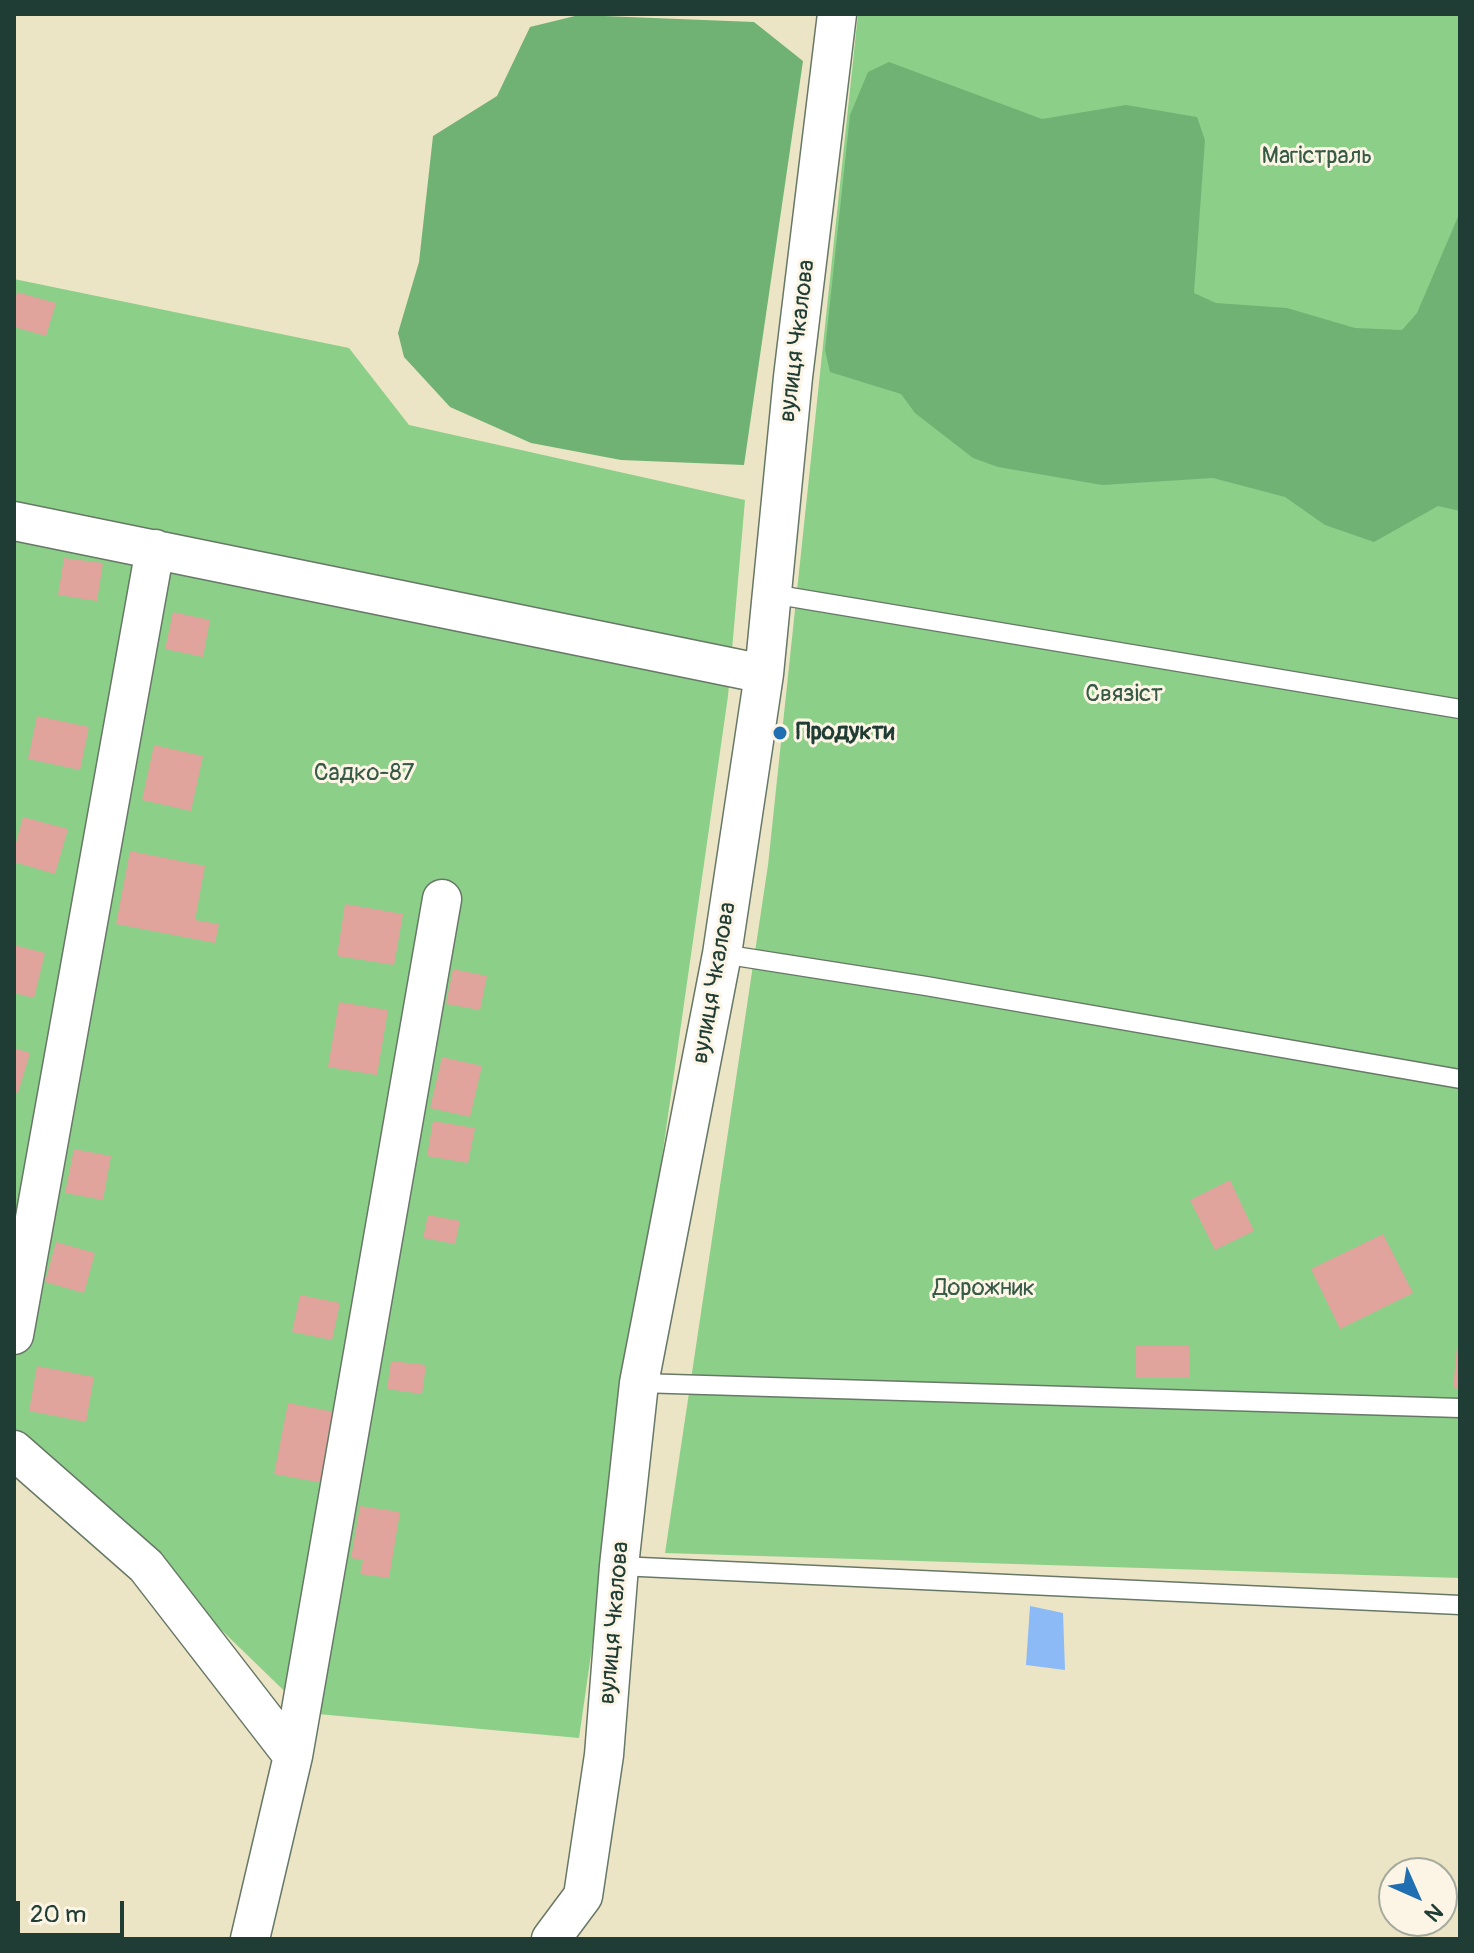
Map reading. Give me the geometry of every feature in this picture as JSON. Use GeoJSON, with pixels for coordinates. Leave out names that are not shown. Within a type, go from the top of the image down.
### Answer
{"type":"FeatureCollection","features":[{"type":"Feature","properties":{"kind":"street","name":"вулиця Чкалова"},"geometry":{"type":"LineString","coordinates":[[551,1939],[583,1896],[604,1755],[619,1566],[639,1383],[722,954],[764,674],[793,377],[837,14]]}},
{"type":"Feature","properties":{"kind":"street"},"geometry":{"type":"LineString","coordinates":[[14,521],[764,674]]}},
{"type":"Feature","properties":{"kind":"street"},"geometry":{"type":"LineString","coordinates":[[14,1335],[155,549]]}},
{"type":"Feature","properties":{"kind":"street"},"geometry":{"type":"LineString","coordinates":[[250,1939],[293,1756],[442,899]]}},
{"type":"Feature","properties":{"kind":"street"},"geometry":{"type":"LineString","coordinates":[[14,1450],[146,1566],[293,1756]]}},
{"type":"Feature","properties":{"kind":"lane"},"geometry":{"type":"LineString","coordinates":[[772,594],[1460,709]]}},
{"type":"Feature","properties":{"kind":"lane"},"geometry":{"type":"LineString","coordinates":[[722,954],[926,986],[1460,1079]]}},
{"type":"Feature","properties":{"kind":"lane"},"geometry":{"type":"LineString","coordinates":[[639,1383],[1460,1408]]}},
{"type":"Feature","properties":{"kind":"lane"},"geometry":{"type":"LineString","coordinates":[[619,1566],[1460,1605]]}},
{"type":"Feature","properties":{"kind":"green space"},"geometry":{"type":"Polygon","coordinates":[[[858,14],[1460,14],[1460,1578],[665,1553],[768,865],[858,14]]]}},
{"type":"Feature","properties":{"kind":"green space"},"geometry":{"type":"Polygon","coordinates":[[[579,15],[754,22],[803,61],[744,465],[621,460],[531,443],[450,407],[404,357],[398,333],[419,262],[433,136],[497,96],[530,27],[579,15]]]}},
{"type":"Feature","properties":{"kind":"green space"},"geometry":{"type":"Polygon","coordinates":[[[889,62],[1042,119],[1126,105],[1197,117],[1205,140],[1194,293],[1216,303],[1287,308],[1355,328],[1402,330],[1417,313],[1460,212],[1460,511],[1438,506],[1374,542],[1325,525],[1285,497],[1213,478],[1102,485],[998,467],[973,458],[915,413],[901,394],[830,372],[825,350],[850,115],[868,72],[889,62]]]}},
{"type":"Feature","properties":{"kind":"green space","name":"Садко-87"},"geometry":{"type":"Polygon","coordinates":[[[14,279],[349,348],[409,425],[745,500],[728,696],[579,1738],[307,1713],[42,1456],[14,1435],[14,279]]]}},
{"type":"Feature","properties":{"kind":"water"},"geometry":{"type":"Polygon","coordinates":[[[1030,1606],[1063,1613],[1065,1670],[1026,1665],[1030,1606]]]}},
{"type":"Feature","properties":{"kind":"building"},"geometry":{"type":"Polygon","coordinates":[[[17,292],[56,303],[46,336],[14,327],[17,292]]]}},
{"type":"Feature","properties":{"kind":"building"},"geometry":{"type":"Polygon","coordinates":[[[64,558],[103,563],[97,601],[58,595],[64,558]]]}},
{"type":"Feature","properties":{"kind":"building"},"geometry":{"type":"Polygon","coordinates":[[[173,612],[210,620],[203,657],[165,649],[173,612]]]}},
{"type":"Feature","properties":{"kind":"building"},"geometry":{"type":"Polygon","coordinates":[[[37,716],[89,727],[80,770],[28,759],[37,716]]]}},
{"type":"Feature","properties":{"kind":"building"},"geometry":{"type":"Polygon","coordinates":[[[154,745],[203,756],[191,811],[142,800],[154,745]]]}},
{"type":"Feature","properties":{"kind":"building"},"geometry":{"type":"Polygon","coordinates":[[[23,817],[68,829],[55,874],[14,862],[23,817]]]}},
{"type":"Feature","properties":{"kind":"building"},"geometry":{"type":"Polygon","coordinates":[[[130,851],[205,866],[195,920],[219,924],[215,943],[116,924],[130,851]]]}},
{"type":"Feature","properties":{"kind":"building"},"geometry":{"type":"Polygon","coordinates":[[[345,904],[403,914],[394,965],[337,956],[345,904]]]}},
{"type":"Feature","properties":{"kind":"building"},"geometry":{"type":"Polygon","coordinates":[[[14,945],[45,953],[34,998],[14,993],[14,945]]]}},
{"type":"Feature","properties":{"kind":"building"},"geometry":{"type":"Polygon","coordinates":[[[453,969],[487,976],[480,1010],[446,1004],[453,969]]]}},
{"type":"Feature","properties":{"kind":"building"},"geometry":{"type":"Polygon","coordinates":[[[339,1002],[388,1010],[377,1075],[328,1067],[339,1002]]]}},
{"type":"Feature","properties":{"kind":"building"},"geometry":{"type":"Polygon","coordinates":[[[14,1048],[30,1053],[18,1093],[14,1092],[14,1048]]]}},
{"type":"Feature","properties":{"kind":"building"},"geometry":{"type":"Polygon","coordinates":[[[442,1057],[482,1066],[470,1117],[430,1108],[442,1057]]]}},
{"type":"Feature","properties":{"kind":"building"},"geometry":{"type":"Polygon","coordinates":[[[433,1121],[475,1128],[468,1163],[427,1156],[433,1121]]]}},
{"type":"Feature","properties":{"kind":"building"},"geometry":{"type":"Polygon","coordinates":[[[74,1149],[111,1156],[103,1200],[65,1193],[74,1149]]]}},
{"type":"Feature","properties":{"kind":"building"},"geometry":{"type":"Polygon","coordinates":[[[1230,1180],[1254,1231],[1215,1250],[1190,1200],[1230,1180]]]}},
{"type":"Feature","properties":{"kind":"building"},"geometry":{"type":"Polygon","coordinates":[[[428,1215],[460,1221],[455,1244],[423,1238],[428,1215]]]}},
{"type":"Feature","properties":{"kind":"building"},"geometry":{"type":"Polygon","coordinates":[[[1383,1234],[1413,1293],[1340,1329],[1311,1269],[1383,1234]]]}},
{"type":"Feature","properties":{"kind":"building"},"geometry":{"type":"Polygon","coordinates":[[[56,1242],[95,1253],[84,1293],[45,1282],[56,1242]]]}},
{"type":"Feature","properties":{"kind":"building"},"geometry":{"type":"Polygon","coordinates":[[[300,1295],[340,1303],[332,1340],[292,1332],[300,1295]]]}},
{"type":"Feature","properties":{"kind":"building"},"geometry":{"type":"Polygon","coordinates":[[[1460,1337],[1460,1389],[1453,1388],[1460,1337]]]}},
{"type":"Feature","properties":{"kind":"building"},"geometry":{"type":"Polygon","coordinates":[[[1189,1345],[1189,1378],[1136,1378],[1136,1346],[1189,1345]]]}},
{"type":"Feature","properties":{"kind":"building"},"geometry":{"type":"Polygon","coordinates":[[[391,1361],[426,1365],[422,1394],[387,1389],[391,1361]]]}},
{"type":"Feature","properties":{"kind":"building"},"geometry":{"type":"Polygon","coordinates":[[[37,1366],[94,1377],[86,1422],[29,1411],[37,1366]]]}},
{"type":"Feature","properties":{"kind":"building"},"geometry":{"type":"Polygon","coordinates":[[[288,1403],[335,1412],[322,1483],[274,1474],[288,1403]]]}},
{"type":"Feature","properties":{"kind":"building"},"geometry":{"type":"Polygon","coordinates":[[[360,1506],[400,1512],[389,1578],[360,1574],[363,1560],[351,1558],[360,1506]]]}},
{"type":"Feature","properties":{"kind":"place","name":"Продукти"},"geometry":{"type":"Point","coordinates":[780,733]}},
{"type":"Feature","properties":{"kind":"park label","name":"Магістраль"},"geometry":{"type":"Point","coordinates":[1317,157]}},
{"type":"Feature","properties":{"kind":"park label","name":"Связіст"},"geometry":{"type":"Point","coordinates":[1124,695]}},
{"type":"Feature","properties":{"kind":"park label","name":"Дорожник"},"geometry":{"type":"Point","coordinates":[984,1289]}}]}
